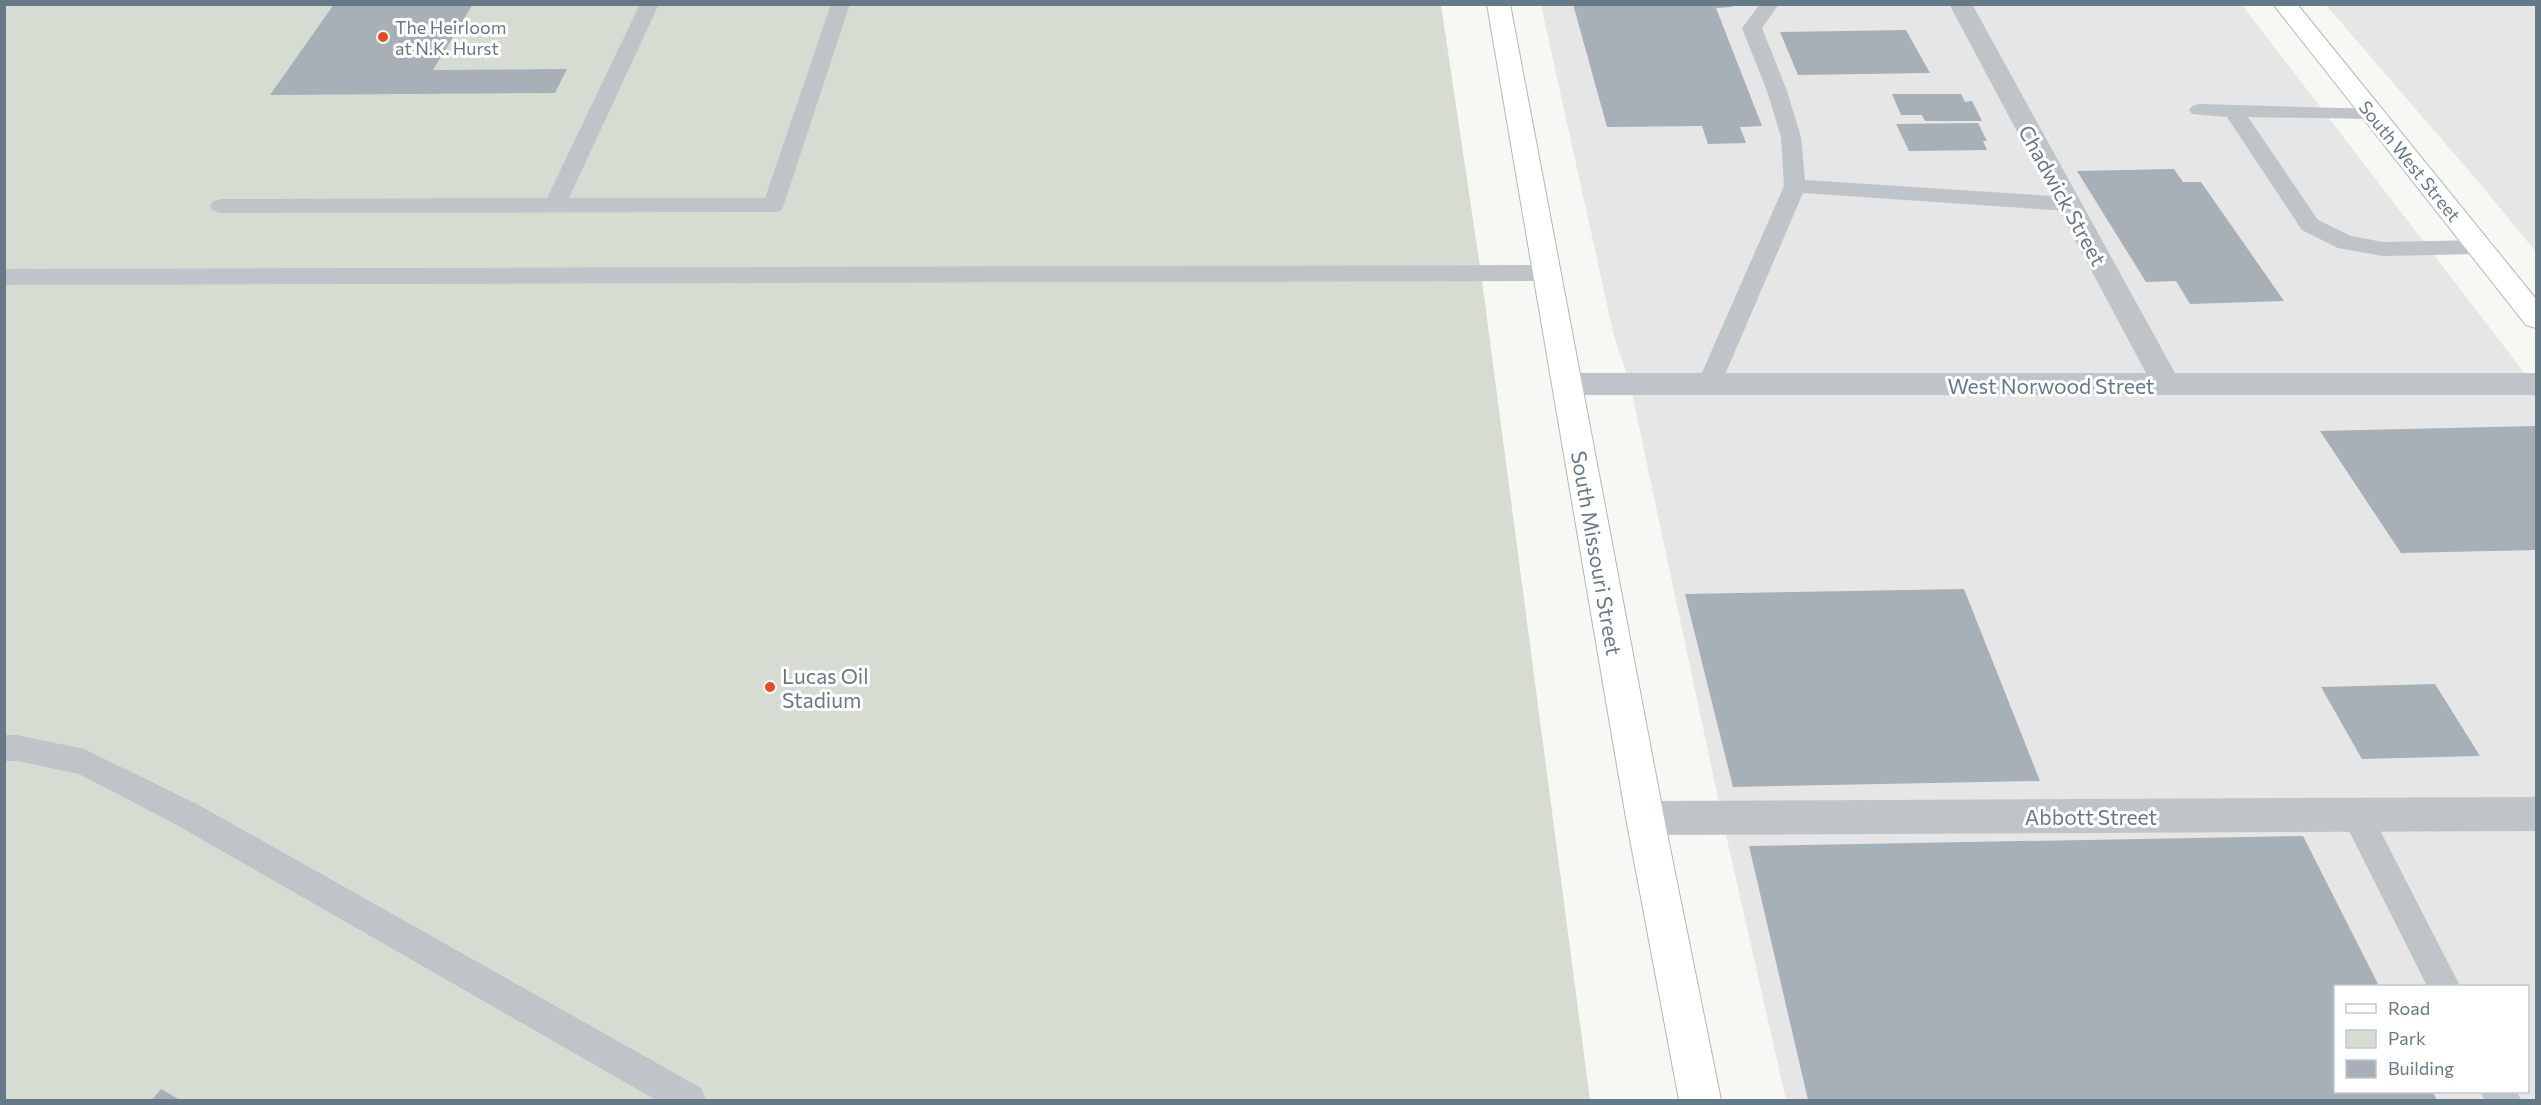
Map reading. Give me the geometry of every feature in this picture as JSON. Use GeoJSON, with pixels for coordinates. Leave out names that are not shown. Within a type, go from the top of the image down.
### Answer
{"type":"FeatureCollection","features":[{"type":"Feature","properties":{"kind":"main road","name":"South Missouri Street"},"geometry":{"type":"LineString","coordinates":[[1498,4],[1645,818],[1700,1101]]}},
{"type":"Feature","properties":{"kind":"main road","name":"South West Street"},"geometry":{"type":"LineString","coordinates":[[2284,4],[2536,318]]}},
{"type":"Feature","properties":{"kind":"street","name":"Chadwick Street"},"geometry":{"type":"LineString","coordinates":[[1959,4],[2167,385]]}},
{"type":"Feature","properties":{"kind":"street","name":"West Norwood Street"},"geometry":{"type":"LineString","coordinates":[[1566,384],[2536,384]]}},
{"type":"Feature","properties":{"kind":"street","name":"Abbott Street"},"geometry":{"type":"LineString","coordinates":[[1645,818],[2536,814]]}},
{"type":"Feature","properties":{"kind":"lane"},"geometry":{"type":"LineString","coordinates":[[554,206],[650,4]]}},
{"type":"Feature","properties":{"kind":"lane"},"geometry":{"type":"LineString","coordinates":[[221,206],[774,205],[841,4]]}},
{"type":"Feature","properties":{"kind":"lane"},"geometry":{"type":"LineString","coordinates":[[1708,384],[1795,186],[1791,137],[1777,90],[1752,28],[1770,4]]}},
{"type":"Feature","properties":{"kind":"lane"},"geometry":{"type":"LineString","coordinates":[[2199,110],[2370,112]]}},
{"type":"Feature","properties":{"kind":"lane"},"geometry":{"type":"LineString","coordinates":[[2233,110],[2310,225],[2346,243],[2383,249],[2479,247]]}},
{"type":"Feature","properties":{"kind":"lane"},"geometry":{"type":"LineString","coordinates":[[1795,186],[2068,204]]}},
{"type":"Feature","properties":{"kind":"lane"},"geometry":{"type":"LineString","coordinates":[[4,277],[1546,273]]}},
{"type":"Feature","properties":{"kind":"lane"},"geometry":{"type":"LineString","coordinates":[[4,748],[17,748],[84,762],[186,814],[689,1101]]}},
{"type":"Feature","properties":{"kind":"lane"},"geometry":{"type":"LineString","coordinates":[[2356,815],[2443,985]]}},
{"type":"Feature","properties":{"kind":"shaded area"},"geometry":{"type":"Polygon","coordinates":[[[1541,5],[2242,5],[2536,388],[2536,1100],[1786,1100],[1722,817],[1630,384],[1614,336],[1541,5]]]}},
{"type":"Feature","properties":{"kind":"shaded area"},"geometry":{"type":"Polygon","coordinates":[[[2326,5],[2536,5],[2536,252],[2482,186],[2326,5]]]}},
{"type":"Feature","properties":{"kind":"green space","name":"Lucas Oil Stadium"},"geometry":{"type":"Polygon","coordinates":[[[5,5],[1441,5],[1481,273],[1590,1100],[5,1100],[5,5]]]}},
{"type":"Feature","properties":{"kind":"building","name":"The Heirloom at N.K. Hurst"},"geometry":{"type":"Polygon","coordinates":[[[334,4],[473,4],[433,70],[567,69],[555,93],[270,95],[334,4]]]}},
{"type":"Feature","properties":{"kind":"building"},"geometry":{"type":"Polygon","coordinates":[[[1573,4],[1731,4],[1732,7],[1716,8],[1762,126],[1740,127],[1746,143],[1708,144],[1702,126],[1607,127],[1573,4]]]}},
{"type":"Feature","properties":{"kind":"building"},"geometry":{"type":"Polygon","coordinates":[[[1906,30],[1930,73],[1798,75],[1780,32],[1906,30]]]}},
{"type":"Feature","properties":{"kind":"building"},"geometry":{"type":"Polygon","coordinates":[[[1892,94],[1961,94],[1965,102],[1972,101],[1982,121],[1925,121],[1922,115],[1901,115],[1892,94]]]}},
{"type":"Feature","properties":{"kind":"building"},"geometry":{"type":"Polygon","coordinates":[[[1978,123],[1987,141],[1983,141],[1987,150],[1909,151],[1896,124],[1978,123]]]}},
{"type":"Feature","properties":{"kind":"building"},"geometry":{"type":"Polygon","coordinates":[[[2174,169],[2183,182],[2201,182],[2284,301],[2190,304],[2176,281],[2146,282],[2077,171],[2174,169]]]}},
{"type":"Feature","properties":{"kind":"building"},"geometry":{"type":"Polygon","coordinates":[[[2536,426],[2536,550],[2401,553],[2320,431],[2536,426]]]}},
{"type":"Feature","properties":{"kind":"building"},"geometry":{"type":"Polygon","coordinates":[[[1964,589],[2040,781],[1733,787],[1685,594],[1964,589]]]}},
{"type":"Feature","properties":{"kind":"building"},"geometry":{"type":"Polygon","coordinates":[[[2435,684],[2480,756],[2362,759],[2321,687],[2435,684]]]}},
{"type":"Feature","properties":{"kind":"building"},"geometry":{"type":"Polygon","coordinates":[[[2303,836],[2378,985],[2334,985],[2334,1093],[2434,1093],[2437,1100],[1808,1100],[1749,846],[2303,836]]]}},
{"type":"Feature","properties":{"kind":"building"},"geometry":{"type":"Polygon","coordinates":[[[161,1089],[180,1100],[152,1100],[161,1089]]]}},
{"type":"Feature","properties":{"kind":"place","name":"The Heirloom at N.K. Hurst"},"geometry":{"type":"Point","coordinates":[383,37]}},
{"type":"Feature","properties":{"kind":"place","name":"Lucas Oil Stadium"},"geometry":{"type":"Point","coordinates":[770,687]}}]}
